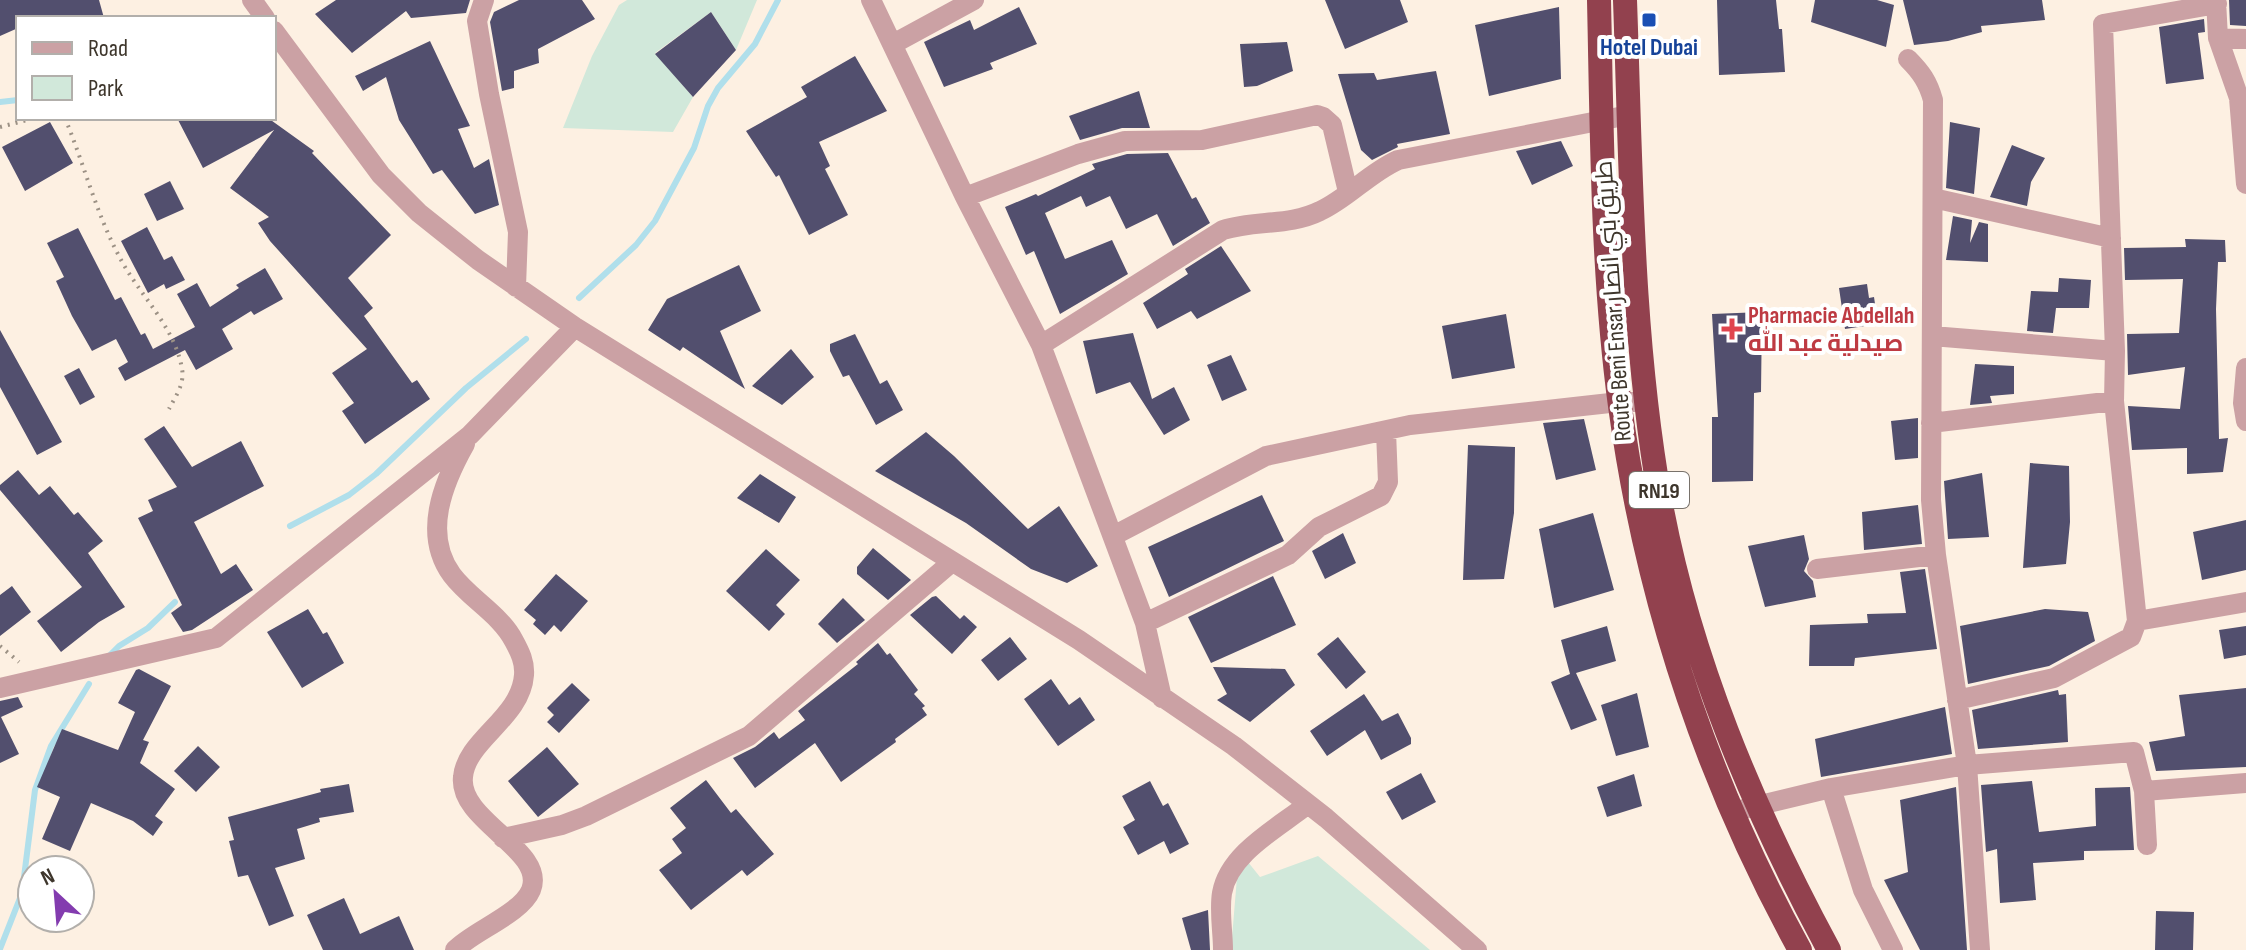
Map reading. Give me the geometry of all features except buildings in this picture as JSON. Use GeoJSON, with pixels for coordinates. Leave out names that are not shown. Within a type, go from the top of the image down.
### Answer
{"type":"FeatureCollection","features":[{"type":"Feature","properties":{"kind":"highway","name":"Route Beni Ensar طريق بني انصار"},"geometry":{"type":"LineString","coordinates":[[1599,0],[1605,236],[1619,402],[1637,508],[1661,612],[1694,714],[1769,894],[1800,950]]}},
{"type":"Feature","properties":{"kind":"highway","name":"Route Beni Ensar طريق بني انصار"},"geometry":{"type":"LineString","coordinates":[[1625,0],[1634,245],[1646,402],[1661,502],[1685,605],[1717,706],[1793,884],[1829,950]]}},
{"type":"Feature","properties":{"kind":"street"},"geometry":{"type":"LineString","coordinates":[[484,0],[477,21],[518,232],[516,287]]}},
{"type":"Feature","properties":{"kind":"street"},"geometry":{"type":"LineString","coordinates":[[871,0],[965,197],[1041,345],[1145,623],[1162,698]]}},
{"type":"Feature","properties":{"kind":"street"},"geometry":{"type":"LineString","coordinates":[[893,44],[974,0]]}},
{"type":"Feature","properties":{"kind":"street"},"geometry":{"type":"LineString","coordinates":[[1957,700],[2065,674],[2131,637],[2137,621],[2114,401],[2115,351],[2103,24],[2216,2],[2218,38],[2242,98],[2246,184]]}},
{"type":"Feature","properties":{"kind":"street"},"geometry":{"type":"LineString","coordinates":[[276,34],[381,175],[419,213],[516,287],[575,327],[1079,640],[1234,746],[1308,804],[1477,950]]}},
{"type":"Feature","properties":{"kind":"street"},"geometry":{"type":"LineString","coordinates":[[2218,38],[2246,39]]}},
{"type":"Feature","properties":{"kind":"street"},"geometry":{"type":"LineString","coordinates":[[1908,59],[1929,84],[1933,100],[1931,500],[1936,555],[1967,765],[1980,950]]}},
{"type":"Feature","properties":{"kind":"street"},"geometry":{"type":"LineString","coordinates":[[965,197],[1078,154],[1125,141],[1202,140],[1317,115],[1329,120],[1332,125],[1348,192]]}},
{"type":"Feature","properties":{"kind":"street"},"geometry":{"type":"LineString","coordinates":[[1041,345],[1223,230],[1305,217],[1321,211],[1383,167],[1413,156],[1629,115]]}},
{"type":"Feature","properties":{"kind":"street"},"geometry":{"type":"LineString","coordinates":[[1933,198],[2111,238]]}},
{"type":"Feature","properties":{"kind":"street"},"geometry":{"type":"LineString","coordinates":[[0,688],[216,638],[470,435],[575,327]]}},
{"type":"Feature","properties":{"kind":"street"},"geometry":{"type":"LineString","coordinates":[[1932,336],[2115,351]]}},
{"type":"Feature","properties":{"kind":"street"},"geometry":{"type":"LineString","coordinates":[[2246,368],[2243,403],[2246,421]]}},
{"type":"Feature","properties":{"kind":"street"},"geometry":{"type":"LineString","coordinates":[[1931,423],[2114,401]]}},
{"type":"Feature","properties":{"kind":"street"},"geometry":{"type":"LineString","coordinates":[[1113,536],[1266,456],[1410,425],[1619,402],[1646,402]]}},
{"type":"Feature","properties":{"kind":"street"},"geometry":{"type":"LineString","coordinates":[[1145,623],[1288,555],[1319,527],[1381,496],[1388,482],[1386,431]]}},
{"type":"Feature","properties":{"kind":"street"},"geometry":{"type":"LineString","coordinates":[[455,950],[509,913],[530,893],[533,877],[527,863],[475,809],[466,794],[463,777],[472,754],[519,699],[524,674],[523,656],[509,632],[451,574],[440,548],[437,516],[446,479],[470,435]]}},
{"type":"Feature","properties":{"kind":"street"},"geometry":{"type":"LineString","coordinates":[[1817,569],[1936,555]]}},
{"type":"Feature","properties":{"kind":"street"},"geometry":{"type":"LineString","coordinates":[[503,838],[562,825],[586,816],[749,736],[952,562]]}},
{"type":"Feature","properties":{"kind":"street"},"geometry":{"type":"LineString","coordinates":[[2137,621],[2246,602]]}},
{"type":"Feature","properties":{"kind":"street"},"geometry":{"type":"LineString","coordinates":[[1733,813],[1758,804],[1831,788],[1967,765],[2134,752],[2144,791],[2147,845]]}},
{"type":"Feature","properties":{"kind":"street"},"geometry":{"type":"LineString","coordinates":[[2144,791],[2246,783]]}},
{"type":"Feature","properties":{"kind":"street"},"geometry":{"type":"LineString","coordinates":[[1831,788],[1863,890],[1893,950]]}},
{"type":"Feature","properties":{"kind":"street"},"geometry":{"type":"LineString","coordinates":[[1223,950],[1222,894],[1229,871],[1239,856],[1308,804]]}},
{"type":"Feature","properties":{"kind":"path"},"geometry":{"type":"LineString","coordinates":[[0,127],[27,120]]}},
{"type":"Feature","properties":{"kind":"path"},"geometry":{"type":"LineString","coordinates":[[66,120],[118,256],[174,344],[183,370],[182,383],[169,409]]}},
{"type":"Feature","properties":{"kind":"green space"},"geometry":{"type":"Polygon","coordinates":[[[627,0],[757,0],[736,50],[711,12],[655,53],[693,97],[673,132],[563,128],[592,56],[619,5],[627,0]]]}},
{"type":"Feature","properties":{"kind":"green space"},"geometry":{"type":"Polygon","coordinates":[[[1318,856],[1430,950],[1231,950],[1237,877],[1248,862],[1260,877],[1318,856]]]}},
{"type":"Feature","properties":{"kind":"waterway"},"geometry":{"type":"LineString","coordinates":[[579,298],[636,245],[655,221],[694,148],[708,106],[718,88],[755,44],[778,0]]}},
{"type":"Feature","properties":{"kind":"waterway"},"geometry":{"type":"LineString","coordinates":[[0,102],[16,100]]}},
{"type":"Feature","properties":{"kind":"waterway"},"geometry":{"type":"LineString","coordinates":[[290,526],[349,495],[376,474],[466,388],[526,339]]}},
{"type":"Feature","properties":{"kind":"waterway"},"geometry":{"type":"LineString","coordinates":[[109,656],[148,628],[175,602]]}},
{"type":"Feature","properties":{"kind":"waterway"},"geometry":{"type":"LineString","coordinates":[[0,949],[22,893],[35,790],[51,746],[89,684]]}},
{"type":"Feature","properties":{"kind":"place","name":"Hotel Dubai"},"geometry":{"type":"Point","coordinates":[1649,20]}},
{"type":"Feature","properties":{"kind":"place","name":"Pharmacie Abdellah صيدلية عبد الله"},"geometry":{"type":"Point","coordinates":[1732,329]}}]}
